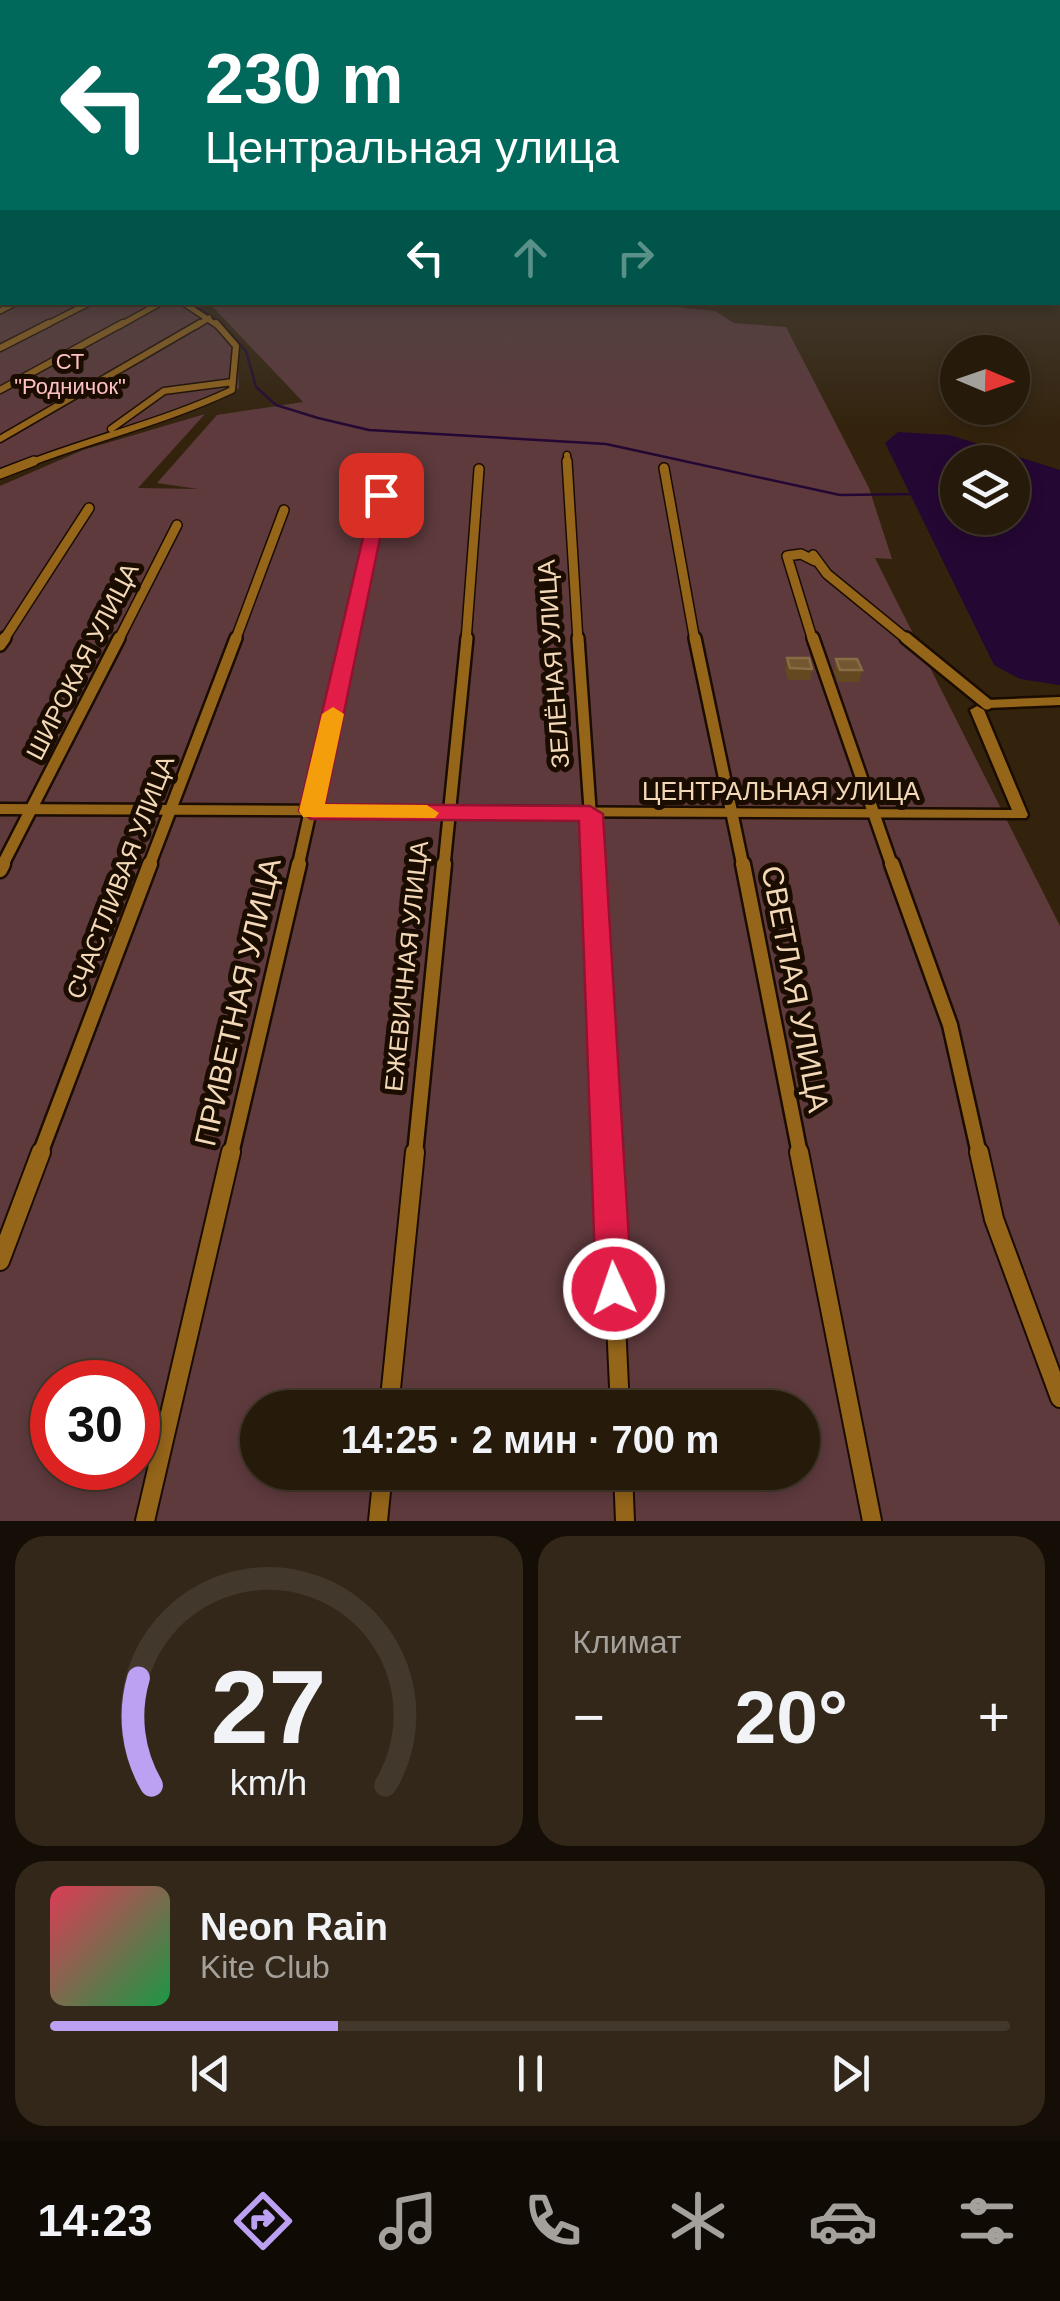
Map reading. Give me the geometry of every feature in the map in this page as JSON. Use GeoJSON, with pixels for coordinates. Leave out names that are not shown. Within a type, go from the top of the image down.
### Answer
{"type":"FeatureCollection","features":[{"type":"Feature","properties":{"kind":"street"},"geometry":{"type":"LineString","coordinates":[[0,348],[85,305]]}},
{"type":"Feature","properties":{"kind":"street"},"geometry":{"type":"LineString","coordinates":[[0,390],[156,305]]}},
{"type":"Feature","properties":{"kind":"street"},"geometry":{"type":"LineString","coordinates":[[0,474],[104,435],[178,415],[232,390],[236,346],[209,318],[187,305]]}},
{"type":"Feature","properties":{"kind":"street"},"geometry":{"type":"LineString","coordinates":[[0,439],[209,318]]}},
{"type":"Feature","properties":{"kind":"street"},"geometry":{"type":"LineString","coordinates":[[104,435],[164,391],[233,382]]}},
{"type":"Feature","properties":{"kind":"street","name":"ЗЕЛЁНАЯ УЛИЦА"},"geometry":{"type":"LineString","coordinates":[[566,455],[590,814],[619,1390]]}},
{"type":"Feature","properties":{"kind":"street","name":"СВЕТЛАЯ УЛИЦА"},"geometry":{"type":"LineString","coordinates":[[664,468],[678,562],[872,1521]]}},
{"type":"Feature","properties":{"kind":"street","name":"ЕЖЕВИЧНАЯ УЛИЦА"},"geometry":{"type":"LineString","coordinates":[[391,1390],[479,469]]}},
{"type":"Feature","properties":{"kind":"street","name":"ПРИВЕТНАЯ УЛИЦА"},"geometry":{"type":"LineString","coordinates":[[144,1521],[381,495]]}},
{"type":"Feature","properties":{"kind":"street"},"geometry":{"type":"LineString","coordinates":[[0,645],[89,508]]}},
{"type":"Feature","properties":{"kind":"street","name":"СЧАСТЛИВАЯ УЛИЦА"},"geometry":{"type":"LineString","coordinates":[[0,1261],[284,510]]}},
{"type":"Feature","properties":{"kind":"street","name":"ШИРОКАЯ УЛИЦА"},"geometry":{"type":"LineString","coordinates":[[0,870],[177,525]]}},
{"type":"Feature","properties":{"kind":"street"},"geometry":{"type":"LineString","coordinates":[[1060,701],[985,710],[971,692],[814,558],[801,554],[787,556],[829,691],[950,1026],[994,1219],[1060,1398]]}},
{"type":"Feature","properties":{"kind":"street","name":"ЦЕНТРАЛЬНАЯ УЛИЦА"},"geometry":{"type":"LineString","coordinates":[[0,809],[1021,815],[985,732],[985,710]]}},
{"type":"Feature","properties":{"kind":"street"},"geometry":{"type":"LineString","coordinates":[[378,1521],[381,1490]]}},
{"type":"Feature","properties":{"kind":"street"},"geometry":{"type":"LineString","coordinates":[[624,1490],[625,1521]]}},
{"type":"Feature","properties":{"kind":"green space","name":"СТ \"Родничок\""},"geometry":{"type":"Polygon","coordinates":[[[0,305],[181,305],[213,322],[237,345],[239,388],[0,477],[0,305]]]}},
{"type":"Feature","properties":{"kind":"green space"},"geometry":{"type":"Polygon","coordinates":[[[211,305],[654,305],[715,311],[734,323],[786,327],[869,488],[892,559],[875,558],[1060,926],[1060,1521],[0,1521],[0,486],[83,450],[205,414],[138,488],[198,489],[157,483],[217,415],[303,402],[211,305]]]}},
{"type":"Feature","properties":{"kind":"shaded area"},"geometry":{"type":"Polygon","coordinates":[[[898,432],[950,435],[981,445],[940,445],[940,535],[1030,535],[1030,460],[1060,470],[1060,685],[1020,679],[994,665],[885,443],[898,432]]]}},
{"type":"Feature","properties":{"kind":"building"},"geometry":{"type":"Polygon","coordinates":[[[787,658],[809,658],[812,669],[790,668],[787,658]]]}},
{"type":"Feature","properties":{"kind":"building"},"geometry":{"type":"Polygon","coordinates":[[[836,659],[857,659],[862,670],[840,670],[836,659]]]}},
{"type":"Feature","properties":{"kind":"waterway"},"geometry":{"type":"LineString","coordinates":[[192,305],[219,321],[246,351],[256,387],[276,405],[318,418],[369,430],[606,444],[840,495],[915,494]]}},
{"type":"Feature","properties":{"kind":"slow traffic"},"geometry":{"type":"LineString","coordinates":[[333,714],[311,811],[427,813]]}},
{"type":"Feature","properties":{"kind":"route"},"geometry":{"type":"LineString","coordinates":[[381,495],[311,811],[590,814],[614,1289]]}}]}
